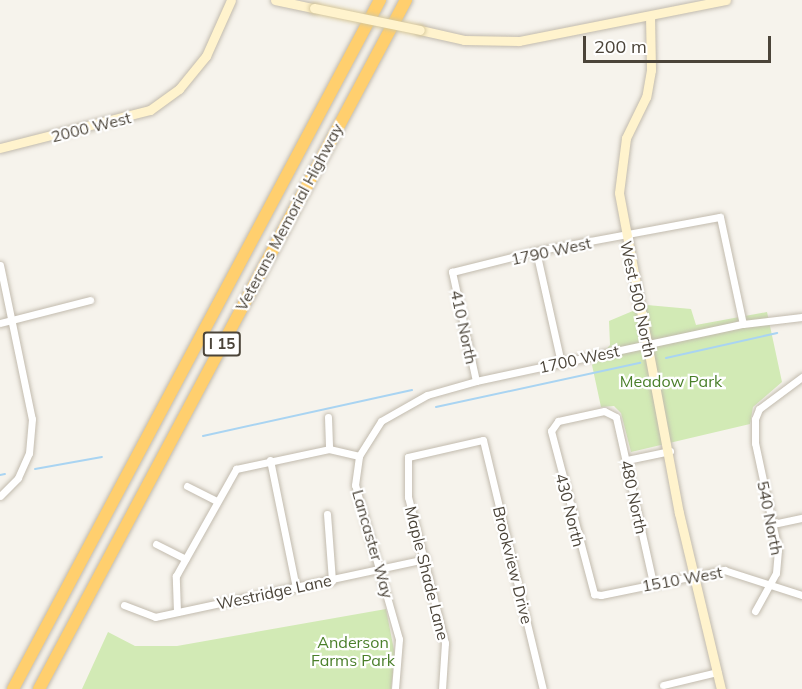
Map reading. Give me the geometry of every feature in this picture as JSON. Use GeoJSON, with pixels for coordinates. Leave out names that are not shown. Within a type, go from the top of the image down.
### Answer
{"type":"FeatureCollection","features":[{"type":"Feature","properties":{"kind":"highway","name":"Veterans Memorial Highway"},"geometry":{"type":"LineString","coordinates":[[13,689],[380,0]]}},
{"type":"Feature","properties":{"kind":"highway","name":"Veterans Memorial Highway"},"geometry":{"type":"LineString","coordinates":[[39,689],[406,0]]}},
{"type":"Feature","properties":{"kind":"street","name":"2000 West"},"geometry":{"type":"LineString","coordinates":[[0,148],[150,110],[200,64],[231,0]]}},
{"type":"Feature","properties":{"kind":"street"},"geometry":{"type":"LineString","coordinates":[[275,0],[464,40],[519,41],[726,0]]}},
{"type":"Feature","properties":{"kind":"street","name":"West 500 North"},"geometry":{"type":"LineString","coordinates":[[650,16],[654,49],[646,97],[620,163],[625,235],[693,575],[722,689]]}},
{"type":"Feature","properties":{"kind":"street","name":"1790 West"},"geometry":{"type":"LineString","coordinates":[[452,272],[537,251],[720,217],[743,324]]}},
{"type":"Feature","properties":{"kind":"street"},"geometry":{"type":"LineString","coordinates":[[537,251],[561,363]]}},
{"type":"Feature","properties":{"kind":"street"},"geometry":{"type":"LineString","coordinates":[[0,265],[32,418],[25,461],[18,478],[0,496]]}},
{"type":"Feature","properties":{"kind":"street","name":"410 North"},"geometry":{"type":"LineString","coordinates":[[452,272],[476,381]]}},
{"type":"Feature","properties":{"kind":"street"},"geometry":{"type":"LineString","coordinates":[[0,323],[90,300]]}},
{"type":"Feature","properties":{"kind":"street","name":"1700 West"},"geometry":{"type":"LineString","coordinates":[[359,456],[381,421],[428,396],[476,381],[648,344],[743,324],[802,317]]}},
{"type":"Feature","properties":{"kind":"street","name":"540 North"},"geometry":{"type":"LineString","coordinates":[[755,612],[778,563],[755,420],[759,409],[802,377]]}},
{"type":"Feature","properties":{"kind":"street","name":"480 North"},"geometry":{"type":"LineString","coordinates":[[553,425],[614,412],[627,460],[653,583]]}},
{"type":"Feature","properties":{"kind":"street"},"geometry":{"type":"LineString","coordinates":[[328,417],[329,449]]}},
{"type":"Feature","properties":{"kind":"street","name":"430 North"},"geometry":{"type":"LineString","coordinates":[[553,425],[594,594]]}},
{"type":"Feature","properties":{"kind":"street","name":"Brookview Drive"},"geometry":{"type":"LineString","coordinates":[[408,457],[483,440],[543,689]]}},
{"type":"Feature","properties":{"kind":"street"},"geometry":{"type":"LineString","coordinates":[[177,612],[174,582],[216,501],[236,469],[329,449],[359,456]]}},
{"type":"Feature","properties":{"kind":"street"},"geometry":{"type":"LineString","coordinates":[[627,460],[670,451]]}},
{"type":"Feature","properties":{"kind":"street","name":"Lancaster Way"},"geometry":{"type":"LineString","coordinates":[[359,456],[358,500],[383,569],[399,639],[395,689]]}},
{"type":"Feature","properties":{"kind":"street","name":"Maple Shade Lane"},"geometry":{"type":"LineString","coordinates":[[408,457],[408,497],[426,559],[445,643],[442,689]]}},
{"type":"Feature","properties":{"kind":"street"},"geometry":{"type":"LineString","coordinates":[[270,460],[296,588]]}},
{"type":"Feature","properties":{"kind":"street"},"geometry":{"type":"LineString","coordinates":[[188,486],[216,501]]}},
{"type":"Feature","properties":{"kind":"street"},"geometry":{"type":"LineString","coordinates":[[327,513],[332,581]]}},
{"type":"Feature","properties":{"kind":"street"},"geometry":{"type":"LineString","coordinates":[[772,524],[802,518]]}},
{"type":"Feature","properties":{"kind":"street"},"geometry":{"type":"LineString","coordinates":[[156,544],[185,559]]}},
{"type":"Feature","properties":{"kind":"street","name":"Westridge Lane"},"geometry":{"type":"LineString","coordinates":[[124,605],[150,617],[332,581],[426,559]]}},
{"type":"Feature","properties":{"kind":"street","name":"1510 West"},"geometry":{"type":"LineString","coordinates":[[594,594],[693,575],[744,572],[802,595]]}},
{"type":"Feature","properties":{"kind":"street"},"geometry":{"type":"LineString","coordinates":[[663,685],[717,672]]}},
{"type":"Feature","properties":{"kind":"green space","name":"Meadow Park"},"geometry":{"type":"Polygon","coordinates":[[[647,305],[691,309],[696,325],[767,312],[782,382],[753,407],[750,424],[631,452],[621,413],[614,406],[601,407],[592,365],[610,345],[609,321],[647,305]]]}},
{"type":"Feature","properties":{"kind":"green space","name":"Anderson Farms Park"},"geometry":{"type":"Polygon","coordinates":[[[386,609],[395,655],[391,689],[82,689],[108,632],[135,646],[177,646],[386,609]]]}},
{"type":"Feature","properties":{"kind":"waterway"},"geometry":{"type":"LineString","coordinates":[[666,358],[777,333]]}},
{"type":"Feature","properties":{"kind":"waterway"},"geometry":{"type":"LineString","coordinates":[[436,407],[640,363]]}},
{"type":"Feature","properties":{"kind":"waterway"},"geometry":{"type":"LineString","coordinates":[[203,436],[412,390]]}},
{"type":"Feature","properties":{"kind":"waterway"},"geometry":{"type":"LineString","coordinates":[[35,469],[102,457]]}},
{"type":"Feature","properties":{"kind":"waterway"},"geometry":{"type":"LineString","coordinates":[[0,475],[5,474]]}}]}
